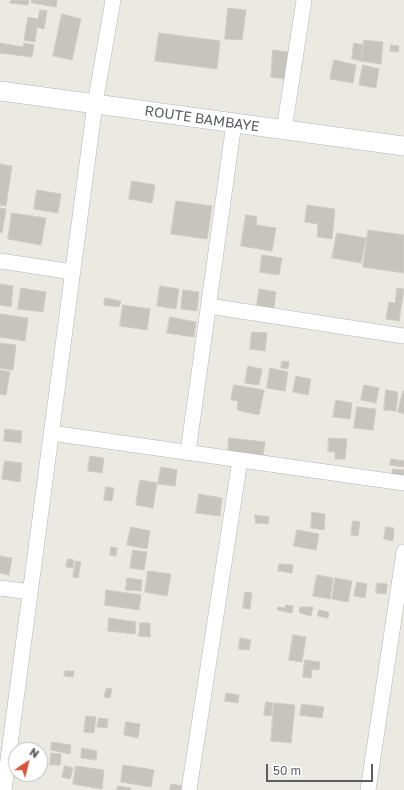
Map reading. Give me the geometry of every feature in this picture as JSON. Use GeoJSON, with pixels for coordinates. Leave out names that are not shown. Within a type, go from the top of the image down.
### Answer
{"type":"FeatureCollection","features":[{"type":"Feature","properties":{"kind":"street"},"geometry":{"type":"LineString","coordinates":[[4,790],[4,752],[30,592],[95,104],[114,0]]}},
{"type":"Feature","properties":{"kind":"street"},"geometry":{"type":"LineString","coordinates":[[284,130],[304,0]]}},
{"type":"Feature","properties":{"kind":"street","name":"ROUTE BAMBAYE"},"geometry":{"type":"LineString","coordinates":[[0,91],[404,146]]}},
{"type":"Feature","properties":{"kind":"street"},"geometry":{"type":"LineString","coordinates":[[188,452],[234,123]]}},
{"type":"Feature","properties":{"kind":"street"},"geometry":{"type":"LineString","coordinates":[[0,261],[73,272]]}},
{"type":"Feature","properties":{"kind":"street"},"geometry":{"type":"LineString","coordinates":[[208,306],[404,336]]}},
{"type":"Feature","properties":{"kind":"street"},"geometry":{"type":"LineString","coordinates":[[51,433],[404,483]]}},
{"type":"Feature","properties":{"kind":"street"},"geometry":{"type":"LineString","coordinates":[[189,790],[240,460]]}},
{"type":"Feature","properties":{"kind":"street"},"geometry":{"type":"LineString","coordinates":[[368,790],[404,552]]}},
{"type":"Feature","properties":{"kind":"street"},"geometry":{"type":"LineString","coordinates":[[0,588],[30,592]]}},
{"type":"Feature","properties":{"kind":"building"},"geometry":{"type":"Polygon","coordinates":[[[11,0],[29,0],[28,5],[10,3],[11,0]]]}},
{"type":"Feature","properties":{"kind":"building"},"geometry":{"type":"Polygon","coordinates":[[[32,0],[57,0],[56,7],[32,3],[32,0]]]}},
{"type":"Feature","properties":{"kind":"building"},"geometry":{"type":"Polygon","coordinates":[[[228,8],[246,10],[242,40],[225,39],[228,8]]]}},
{"type":"Feature","properties":{"kind":"building"},"geometry":{"type":"Polygon","coordinates":[[[40,10],[47,11],[44,29],[37,27],[35,42],[24,40],[28,17],[38,19],[40,10]]]}},
{"type":"Feature","properties":{"kind":"building"},"geometry":{"type":"Polygon","coordinates":[[[62,14],[81,19],[72,60],[53,56],[62,14]]]}},
{"type":"Feature","properties":{"kind":"building"},"geometry":{"type":"Polygon","coordinates":[[[159,33],[220,41],[217,69],[155,61],[159,33]]]}},
{"type":"Feature","properties":{"kind":"building"},"geometry":{"type":"Polygon","coordinates":[[[364,40],[383,42],[381,64],[361,61],[364,40]]]}},
{"type":"Feature","properties":{"kind":"building"},"geometry":{"type":"Polygon","coordinates":[[[0,43],[23,47],[24,43],[34,45],[32,57],[0,53],[0,43]]]}},
{"type":"Feature","properties":{"kind":"building"},"geometry":{"type":"Polygon","coordinates":[[[354,43],[364,45],[361,61],[352,59],[354,43]]]}},
{"type":"Feature","properties":{"kind":"building"},"geometry":{"type":"Polygon","coordinates":[[[391,45],[399,46],[398,52],[390,51],[391,45]]]}},
{"type":"Feature","properties":{"kind":"building"},"geometry":{"type":"Polygon","coordinates":[[[273,50],[288,52],[285,79],[271,77],[273,50]]]}},
{"type":"Feature","properties":{"kind":"building"},"geometry":{"type":"Polygon","coordinates":[[[334,60],[356,65],[353,83],[330,79],[334,60]]]}},
{"type":"Feature","properties":{"kind":"building"},"geometry":{"type":"Polygon","coordinates":[[[363,65],[379,69],[376,88],[359,85],[363,65]]]}},
{"type":"Feature","properties":{"kind":"building"},"geometry":{"type":"Polygon","coordinates":[[[0,164],[12,166],[6,206],[0,205],[0,164]]]}},
{"type":"Feature","properties":{"kind":"building"},"geometry":{"type":"Polygon","coordinates":[[[132,181],[155,185],[152,203],[129,199],[132,181]]]}},
{"type":"Feature","properties":{"kind":"building"},"geometry":{"type":"Polygon","coordinates":[[[37,190],[61,194],[58,213],[34,209],[37,190]]]}},
{"type":"Feature","properties":{"kind":"building"},"geometry":{"type":"Polygon","coordinates":[[[176,201],[212,206],[207,239],[171,234],[176,201]]]}},
{"type":"Feature","properties":{"kind":"building"},"geometry":{"type":"Polygon","coordinates":[[[307,205],[335,209],[332,239],[317,237],[318,224],[305,222],[307,205]]]}},
{"type":"Feature","properties":{"kind":"building"},"geometry":{"type":"Polygon","coordinates":[[[0,208],[6,209],[2,233],[0,232],[0,208]]]}},
{"type":"Feature","properties":{"kind":"building"},"geometry":{"type":"Polygon","coordinates":[[[12,213],[46,218],[41,245],[8,239],[12,213]]]}},
{"type":"Feature","properties":{"kind":"building"},"geometry":{"type":"Polygon","coordinates":[[[246,215],[257,217],[256,225],[276,228],[272,251],[241,246],[246,215]]]}},
{"type":"Feature","properties":{"kind":"building"},"geometry":{"type":"Polygon","coordinates":[[[368,230],[404,235],[404,273],[363,267],[368,230]]]}},
{"type":"Feature","properties":{"kind":"building"},"geometry":{"type":"Polygon","coordinates":[[[337,233],[366,238],[361,263],[332,258],[337,233]]]}},
{"type":"Feature","properties":{"kind":"building"},"geometry":{"type":"Polygon","coordinates":[[[262,255],[282,258],[279,275],[260,272],[262,255]]]}},
{"type":"Feature","properties":{"kind":"building"},"geometry":{"type":"Polygon","coordinates":[[[0,284],[13,286],[11,307],[0,305],[0,284]]]}},
{"type":"Feature","properties":{"kind":"building"},"geometry":{"type":"Polygon","coordinates":[[[160,286],[179,289],[176,309],[157,306],[160,286]]]}},
{"type":"Feature","properties":{"kind":"building"},"geometry":{"type":"Polygon","coordinates":[[[21,288],[46,292],[43,312],[18,309],[21,288]]]}},
{"type":"Feature","properties":{"kind":"building"},"geometry":{"type":"Polygon","coordinates":[[[397,288],[404,289],[399,321],[386,319],[389,302],[395,303],[397,288]]]}},
{"type":"Feature","properties":{"kind":"building"},"geometry":{"type":"Polygon","coordinates":[[[259,289],[276,292],[274,308],[257,305],[259,289]]]}},
{"type":"Feature","properties":{"kind":"building"},"geometry":{"type":"Polygon","coordinates":[[[183,290],[199,292],[197,311],[181,309],[183,290]]]}},
{"type":"Feature","properties":{"kind":"building"},"geometry":{"type":"Polygon","coordinates":[[[105,298],[121,301],[119,307],[104,305],[105,298]]]}},
{"type":"Feature","properties":{"kind":"building"},"geometry":{"type":"Polygon","coordinates":[[[123,305],[150,309],[147,330],[120,326],[123,305]]]}},
{"type":"Feature","properties":{"kind":"building"},"geometry":{"type":"Polygon","coordinates":[[[0,314],[28,318],[25,341],[0,337],[0,314]]]}},
{"type":"Feature","properties":{"kind":"building"},"geometry":{"type":"Polygon","coordinates":[[[170,317],[196,322],[194,337],[167,333],[170,317]]]}},
{"type":"Feature","properties":{"kind":"building"},"geometry":{"type":"Polygon","coordinates":[[[252,332],[267,333],[265,351],[250,349],[252,332]]]}},
{"type":"Feature","properties":{"kind":"building"},"geometry":{"type":"Polygon","coordinates":[[[0,343],[16,345],[13,370],[0,368],[0,343]]]}},
{"type":"Feature","properties":{"kind":"building"},"geometry":{"type":"Polygon","coordinates":[[[282,361],[289,362],[288,369],[281,368],[282,361]]]}},
{"type":"Feature","properties":{"kind":"building"},"geometry":{"type":"Polygon","coordinates":[[[248,366],[262,369],[259,385],[245,383],[248,366]]]}},
{"type":"Feature","properties":{"kind":"building"},"geometry":{"type":"Polygon","coordinates":[[[270,368],[288,372],[285,391],[267,388],[270,368]]]}},
{"type":"Feature","properties":{"kind":"building"},"geometry":{"type":"Polygon","coordinates":[[[0,370],[10,372],[6,395],[0,394],[0,370]]]}},
{"type":"Feature","properties":{"kind":"building"},"geometry":{"type":"Polygon","coordinates":[[[296,376],[311,379],[308,395],[293,392],[296,376]]]}},
{"type":"Feature","properties":{"kind":"building"},"geometry":{"type":"Polygon","coordinates":[[[234,385],[264,390],[259,415],[237,410],[238,401],[231,400],[234,385]]]}},
{"type":"Feature","properties":{"kind":"building"},"geometry":{"type":"Polygon","coordinates":[[[364,385],[379,388],[376,403],[361,400],[364,385]]]}},
{"type":"Feature","properties":{"kind":"building"},"geometry":{"type":"Polygon","coordinates":[[[386,390],[398,392],[396,411],[384,410],[386,390]]]}},
{"type":"Feature","properties":{"kind":"building"},"geometry":{"type":"Polygon","coordinates":[[[404,391],[404,414],[398,412],[404,391]]]}},
{"type":"Feature","properties":{"kind":"building"},"geometry":{"type":"Polygon","coordinates":[[[336,400],[352,403],[350,419],[333,417],[336,400]]]}},
{"type":"Feature","properties":{"kind":"building"},"geometry":{"type":"Polygon","coordinates":[[[357,407],[376,409],[373,430],[354,428],[357,407]]]}},
{"type":"Feature","properties":{"kind":"building"},"geometry":{"type":"Polygon","coordinates":[[[5,429],[22,431],[21,443],[4,441],[5,429]]]}},
{"type":"Feature","properties":{"kind":"building"},"geometry":{"type":"Polygon","coordinates":[[[229,438],[265,442],[263,455],[228,451],[229,438]]]}},
{"type":"Feature","properties":{"kind":"building"},"geometry":{"type":"Polygon","coordinates":[[[329,438],[347,439],[345,459],[335,459],[335,452],[328,451],[329,438]]]}},
{"type":"Feature","properties":{"kind":"building"},"geometry":{"type":"Polygon","coordinates":[[[90,456],[104,458],[102,473],[88,471],[90,456]]]}},
{"type":"Feature","properties":{"kind":"building"},"geometry":{"type":"Polygon","coordinates":[[[391,459],[404,461],[404,467],[390,465],[391,459]]]}},
{"type":"Feature","properties":{"kind":"building"},"geometry":{"type":"Polygon","coordinates":[[[5,461],[22,463],[20,482],[2,479],[5,461]]]}},
{"type":"Feature","properties":{"kind":"building"},"geometry":{"type":"Polygon","coordinates":[[[161,467],[177,470],[175,486],[158,484],[161,467]]]}},
{"type":"Feature","properties":{"kind":"building"},"geometry":{"type":"Polygon","coordinates":[[[393,469],[404,470],[404,478],[392,476],[393,469]]]}},
{"type":"Feature","properties":{"kind":"building"},"geometry":{"type":"Polygon","coordinates":[[[140,480],[157,483],[153,508],[136,505],[140,480]]]}},
{"type":"Feature","properties":{"kind":"building"},"geometry":{"type":"Polygon","coordinates":[[[106,487],[114,488],[112,501],[104,500],[106,487]]]}},
{"type":"Feature","properties":{"kind":"building"},"geometry":{"type":"Polygon","coordinates":[[[199,494],[222,498],[220,516],[196,513],[199,494]]]}},
{"type":"Feature","properties":{"kind":"building"},"geometry":{"type":"Polygon","coordinates":[[[312,512],[325,514],[324,530],[311,528],[312,512]]]}},
{"type":"Feature","properties":{"kind":"building"},"geometry":{"type":"Polygon","coordinates":[[[255,515],[269,517],[268,524],[256,523],[255,515]]]}},
{"type":"Feature","properties":{"kind":"building"},"geometry":{"type":"Polygon","coordinates":[[[353,521],[360,522],[358,536],[351,535],[353,521]]]}},
{"type":"Feature","properties":{"kind":"building"},"geometry":{"type":"Polygon","coordinates":[[[131,527],[150,531],[147,549],[127,545],[131,527]]]}},
{"type":"Feature","properties":{"kind":"building"},"geometry":{"type":"Polygon","coordinates":[[[386,527],[394,528],[393,541],[384,539],[386,527]]]}},
{"type":"Feature","properties":{"kind":"building"},"geometry":{"type":"Polygon","coordinates":[[[297,530],[319,534],[316,550],[294,546],[297,530]]]}},
{"type":"Feature","properties":{"kind":"building"},"geometry":{"type":"Polygon","coordinates":[[[111,547],[117,548],[116,556],[110,555],[111,547]]]}},
{"type":"Feature","properties":{"kind":"building"},"geometry":{"type":"Polygon","coordinates":[[[133,550],[147,552],[144,570],[130,568],[133,550]]]}},
{"type":"Feature","properties":{"kind":"building"},"geometry":{"type":"Polygon","coordinates":[[[0,556],[12,558],[9,575],[0,573],[0,556]]]}},
{"type":"Feature","properties":{"kind":"building"},"geometry":{"type":"Polygon","coordinates":[[[68,559],[74,560],[73,568],[66,567],[68,559]]]}},
{"type":"Feature","properties":{"kind":"building"},"geometry":{"type":"Polygon","coordinates":[[[76,561],[81,562],[78,578],[73,577],[76,561]]]}},
{"type":"Feature","properties":{"kind":"building"},"geometry":{"type":"Polygon","coordinates":[[[279,564],[293,565],[292,573],[278,571],[279,564]]]}},
{"type":"Feature","properties":{"kind":"building"},"geometry":{"type":"Polygon","coordinates":[[[148,571],[171,574],[167,596],[145,592],[148,571]]]}},
{"type":"Feature","properties":{"kind":"building"},"geometry":{"type":"Polygon","coordinates":[[[317,575],[333,578],[330,599],[313,596],[317,575]]]}},
{"type":"Feature","properties":{"kind":"building"},"geometry":{"type":"Polygon","coordinates":[[[127,578],[142,580],[141,591],[126,590],[127,578]]]}},
{"type":"Feature","properties":{"kind":"building"},"geometry":{"type":"Polygon","coordinates":[[[335,578],[352,581],[348,602],[332,599],[335,578]]]}},
{"type":"Feature","properties":{"kind":"building"},"geometry":{"type":"Polygon","coordinates":[[[357,582],[367,584],[365,598],[354,596],[357,582]]]}},
{"type":"Feature","properties":{"kind":"building"},"geometry":{"type":"Polygon","coordinates":[[[377,583],[387,584],[386,594],[376,593],[377,583]]]}},
{"type":"Feature","properties":{"kind":"building"},"geometry":{"type":"Polygon","coordinates":[[[106,590],[141,595],[139,610],[105,605],[106,590]]]}},
{"type":"Feature","properties":{"kind":"building"},"geometry":{"type":"Polygon","coordinates":[[[245,592],[252,593],[250,609],[243,608],[245,592]]]}},
{"type":"Feature","properties":{"kind":"building"},"geometry":{"type":"Polygon","coordinates":[[[286,605],[293,606],[292,613],[277,610],[278,607],[285,608],[286,605]]]}},
{"type":"Feature","properties":{"kind":"building"},"geometry":{"type":"Polygon","coordinates":[[[300,607],[313,607],[311,616],[300,613],[300,607]]]}},
{"type":"Feature","properties":{"kind":"building"},"geometry":{"type":"Polygon","coordinates":[[[319,610],[329,612],[328,618],[318,616],[319,610]]]}},
{"type":"Feature","properties":{"kind":"building"},"geometry":{"type":"Polygon","coordinates":[[[109,618],[136,622],[135,634],[108,631],[109,618]]]}},
{"type":"Feature","properties":{"kind":"building"},"geometry":{"type":"Polygon","coordinates":[[[140,623],[150,623],[150,637],[139,636],[140,623]]]}},
{"type":"Feature","properties":{"kind":"building"},"geometry":{"type":"Polygon","coordinates":[[[293,635],[306,637],[302,662],[289,660],[293,635]]]}},
{"type":"Feature","properties":{"kind":"building"},"geometry":{"type":"Polygon","coordinates":[[[240,638],[251,640],[249,650],[239,649],[240,638]]]}},
{"type":"Feature","properties":{"kind":"building"},"geometry":{"type":"Polygon","coordinates":[[[305,660],[320,662],[319,670],[312,669],[311,678],[303,677],[305,660]]]}},
{"type":"Feature","properties":{"kind":"building"},"geometry":{"type":"Polygon","coordinates":[[[65,671],[74,671],[73,677],[64,676],[65,671]]]}},
{"type":"Feature","properties":{"kind":"building"},"geometry":{"type":"Polygon","coordinates":[[[107,688],[112,689],[110,698],[104,697],[107,688]]]}},
{"type":"Feature","properties":{"kind":"building"},"geometry":{"type":"Polygon","coordinates":[[[226,693],[239,695],[238,703],[225,701],[226,693]]]}},
{"type":"Feature","properties":{"kind":"building"},"geometry":{"type":"Polygon","coordinates":[[[266,702],[273,703],[271,716],[264,715],[266,702]]]}},
{"type":"Feature","properties":{"kind":"building"},"geometry":{"type":"Polygon","coordinates":[[[274,703],[295,705],[291,743],[271,741],[274,703]]]}},
{"type":"Feature","properties":{"kind":"building"},"geometry":{"type":"Polygon","coordinates":[[[302,704],[324,707],[322,718],[300,715],[302,704]]]}},
{"type":"Feature","properties":{"kind":"building"},"geometry":{"type":"Polygon","coordinates":[[[86,716],[96,717],[94,733],[84,732],[86,716]]]}},
{"type":"Feature","properties":{"kind":"building"},"geometry":{"type":"Polygon","coordinates":[[[99,718],[108,719],[107,728],[97,727],[99,718]]]}},
{"type":"Feature","properties":{"kind":"building"},"geometry":{"type":"Polygon","coordinates":[[[126,722],[140,724],[138,738],[124,735],[126,722]]]}},
{"type":"Feature","properties":{"kind":"building"},"geometry":{"type":"Polygon","coordinates":[[[52,742],[71,745],[70,754],[51,750],[52,742]]]}},
{"type":"Feature","properties":{"kind":"building"},"geometry":{"type":"Polygon","coordinates":[[[82,748],[97,751],[96,760],[81,758],[82,748]]]}},
{"type":"Feature","properties":{"kind":"building"},"geometry":{"type":"Polygon","coordinates":[[[51,753],[61,754],[60,765],[50,765],[51,753]]]}},
{"type":"Feature","properties":{"kind":"building"},"geometry":{"type":"Polygon","coordinates":[[[123,765],[154,770],[151,787],[121,782],[123,765]]]}},
{"type":"Feature","properties":{"kind":"building"},"geometry":{"type":"Polygon","coordinates":[[[65,766],[73,768],[70,779],[62,777],[65,766]]]}},
{"type":"Feature","properties":{"kind":"building"},"geometry":{"type":"Polygon","coordinates":[[[76,766],[104,770],[102,789],[73,784],[76,766]]]}},
{"type":"Feature","properties":{"kind":"building"},"geometry":{"type":"Polygon","coordinates":[[[171,784],[183,786],[182,790],[170,790],[171,784]]]}},
{"type":"Feature","properties":{"kind":"building"},"geometry":{"type":"Polygon","coordinates":[[[118,786],[131,788],[130,790],[117,790],[118,786]]]}}]}
